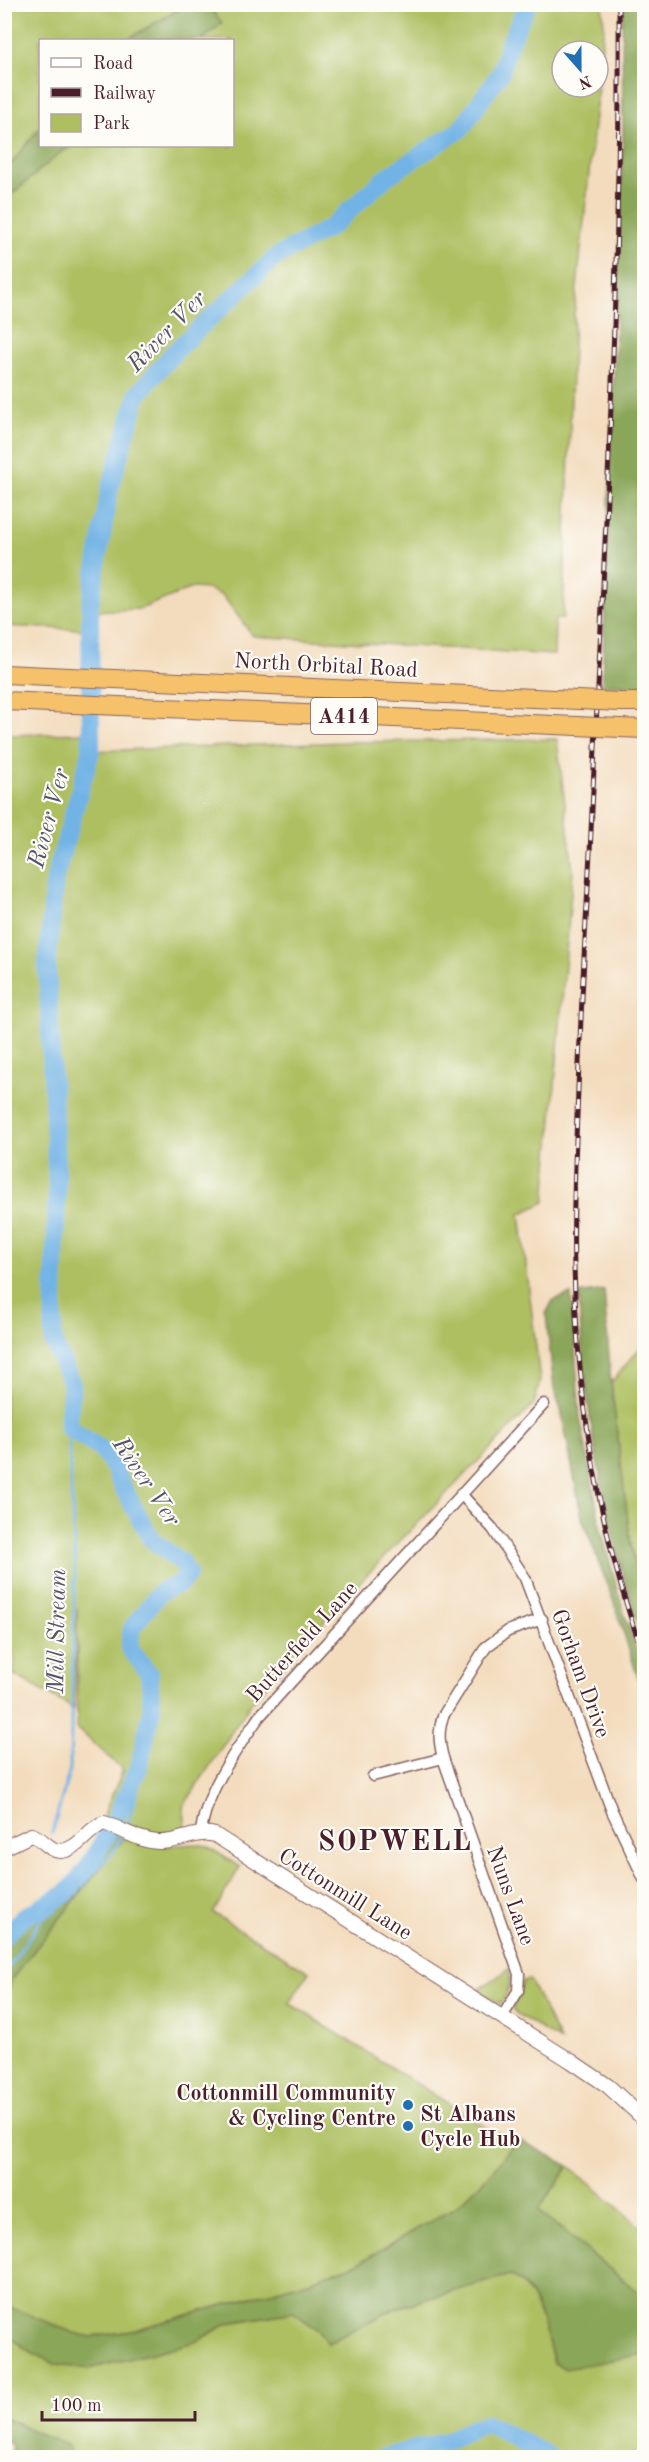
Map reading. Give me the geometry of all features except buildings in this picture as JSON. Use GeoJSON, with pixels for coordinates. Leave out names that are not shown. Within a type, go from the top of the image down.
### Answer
{"type":"FeatureCollection","features":[{"type":"Feature","properties":{"kind":"highway","name":"North Orbital Road"},"geometry":{"type":"LineString","coordinates":[[4,674],[645,702]]}},
{"type":"Feature","properties":{"kind":"highway","name":"A414"},"geometry":{"type":"LineString","coordinates":[[4,701],[645,729]]}},
{"type":"Feature","properties":{"kind":"street","name":"Butterfield Lane"},"geometry":{"type":"LineString","coordinates":[[201,1833],[203,1818],[229,1761],[259,1717],[544,1404]]}},
{"type":"Feature","properties":{"kind":"street","name":"Gorham Drive"},"geometry":{"type":"LineString","coordinates":[[461,1494],[493,1528],[525,1578],[612,1811],[645,1878]]}},
{"type":"Feature","properties":{"kind":"street","name":"Nuns Lane"},"geometry":{"type":"LineString","coordinates":[[502,2017],[518,1991],[519,1974],[438,1740],[443,1716],[486,1647],[508,1631],[542,1619]]}},
{"type":"Feature","properties":{"kind":"street"},"geometry":{"type":"LineString","coordinates":[[373,1776],[443,1758]]}},
{"type":"Feature","properties":{"kind":"street"},"geometry":{"type":"LineString","coordinates":[[4,1848],[31,1835],[54,1849],[66,1850],[100,1824],[145,1840],[158,1842],[201,1833]]}},
{"type":"Feature","properties":{"kind":"street","name":"Cottonmill Lane"},"geometry":{"type":"LineString","coordinates":[[201,1833],[215,1835],[502,2017],[608,2086],[645,2119]]}},
{"type":"Feature","properties":{"kind":"green space"},"geometry":{"type":"Polygon","coordinates":[[[5,5],[186,5],[128,39],[39,39],[39,128],[5,172],[5,5]]]}},
{"type":"Feature","properties":{"kind":"green space"},"geometry":{"type":"Polygon","coordinates":[[[186,5],[208,5],[222,23],[203,39],[128,39],[186,5]]]}},
{"type":"Feature","properties":{"kind":"green space"},"geometry":{"type":"Polygon","coordinates":[[[208,5],[602,5],[603,39],[550,39],[550,99],[597,99],[574,316],[563,619],[555,619],[554,655],[253,636],[223,596],[208,589],[192,588],[140,609],[91,611],[90,630],[5,626],[5,200],[61,152],[70,147],[234,147],[234,39],[203,39],[221,23],[208,5]]]}},
{"type":"Feature","properties":{"kind":"green space"},"geometry":{"type":"Polygon","coordinates":[[[622,5],[643,5],[644,20],[644,570],[642,621],[644,622],[644,686],[602,685],[623,140],[622,5]]]}},
{"type":"Feature","properties":{"kind":"green space"},"geometry":{"type":"Polygon","coordinates":[[[39,128],[39,147],[70,147],[61,152],[5,200],[5,172],[39,128]]]}},
{"type":"Feature","properties":{"kind":"green space"},"geometry":{"type":"Polygon","coordinates":[[[87,733],[91,751],[346,742],[557,739],[573,870],[545,1202],[520,1214],[540,1381],[534,1404],[358,1584],[250,1704],[183,1807],[186,1825],[166,1834],[145,1832],[103,1816],[123,1770],[77,1728],[77,1608],[74,1709],[13,1674],[15,1660],[5,1636],[4,735],[87,733]]]}},
{"type":"Feature","properties":{"kind":"green space"},"geometry":{"type":"Polygon","coordinates":[[[604,1290],[611,1383],[631,1546],[644,1603],[644,1644],[608,1515],[592,1427],[581,1339],[579,1294],[604,1290]]]}},
{"type":"Feature","properties":{"kind":"green space"},"geometry":{"type":"Polygon","coordinates":[[[571,1294],[580,1417],[601,1530],[623,1610],[644,1673],[644,1697],[615,1605],[582,1518],[561,1410],[554,1389],[546,1314],[553,1300],[571,1294]]]}},
{"type":"Feature","properties":{"kind":"green space"},"geometry":{"type":"Polygon","coordinates":[[[644,1343],[644,1571],[639,1580],[631,1546],[611,1383],[644,1343]]]}},
{"type":"Feature","properties":{"kind":"green space"},"geometry":{"type":"Polygon","coordinates":[[[110,1833],[124,1838],[13,1977],[5,2000],[5,1920],[43,1904],[64,1891],[76,1878],[100,1842],[110,1833]]]}},
{"type":"Feature","properties":{"kind":"green space"},"geometry":{"type":"Polygon","coordinates":[[[124,1838],[166,1846],[195,1844],[207,1846],[240,1867],[213,1913],[309,1972],[289,2003],[490,2130],[518,2139],[489,2175],[457,2206],[358,2263],[309,2281],[131,2331],[91,2337],[74,2334],[7,2306],[5,2301],[4,2000],[13,1977],[124,1838]]]}},
{"type":"Feature","properties":{"kind":"green space"},"geometry":{"type":"Polygon","coordinates":[[[509,1969],[509,1988],[500,2004],[478,1990],[509,1969]]]}},
{"type":"Feature","properties":{"kind":"green space"},"geometry":{"type":"Polygon","coordinates":[[[530,1980],[560,2041],[514,2012],[513,2008],[523,1981],[530,1980]]]}},
{"type":"Feature","properties":{"kind":"green space"},"geometry":{"type":"Polygon","coordinates":[[[518,2139],[569,2166],[538,2210],[644,2297],[644,2354],[565,2369],[554,2362],[539,2312],[527,2289],[509,2275],[396,2308],[328,2343],[318,2330],[293,2312],[228,2323],[195,2342],[89,2369],[57,2365],[26,2349],[8,2334],[5,2335],[5,2301],[7,2306],[74,2333],[91,2337],[131,2331],[309,2281],[358,2263],[457,2206],[489,2175],[518,2139]]]}},
{"type":"Feature","properties":{"kind":"green space"},"geometry":{"type":"Polygon","coordinates":[[[569,2166],[644,2230],[644,2297],[538,2210],[569,2166]]]}},
{"type":"Feature","properties":{"kind":"green space"},"geometry":{"type":"Polygon","coordinates":[[[509,2275],[527,2289],[533,2300],[544,2326],[554,2363],[565,2368],[644,2354],[644,2457],[72,2457],[68,2446],[8,2420],[5,2416],[4,2335],[8,2334],[26,2349],[195,2342],[228,2323],[293,2312],[318,2330],[328,2343],[396,2308],[509,2275]]]}},
{"type":"Feature","properties":{"kind":"green space"},"geometry":{"type":"Polygon","coordinates":[[[5,2416],[8,2420],[68,2446],[72,2457],[12,2457],[11,2446],[5,2441],[5,2416]]]}},
{"type":"Feature","properties":{"kind":"waterway","name":"River Ver"},"geometry":{"type":"LineString","coordinates":[[4,1936],[23,1917],[67,1893],[86,1870],[112,1826],[139,1767],[152,1709],[149,1673],[129,1648],[132,1628],[160,1592],[181,1583],[188,1574],[182,1563],[151,1539],[119,1480],[115,1468],[102,1450],[68,1427],[72,1384],[53,1341],[57,1185],[47,964],[55,878],[91,751],[90,605],[110,488],[138,394],[176,350],[276,257],[331,227],[386,177],[461,129],[501,72],[509,44],[528,4]]}},
{"type":"Feature","properties":{"kind":"waterway","name":"Mill Stream"},"geometry":{"type":"LineString","coordinates":[[52,1833],[70,1769],[75,1564],[68,1427]]}},
{"type":"Feature","properties":{"kind":"waterway"},"geometry":{"type":"LineString","coordinates":[[127,1826],[138,1788],[139,1767]]}},
{"type":"Feature","properties":{"kind":"waterway"},"geometry":{"type":"LineString","coordinates":[[4,1974],[42,1919],[56,1910],[112,1854],[123,1835]]}},
{"type":"Feature","properties":{"kind":"waterway","name":"River Ver"},"geometry":{"type":"LineString","coordinates":[[382,2458],[443,2442],[486,2423],[553,2458]]}},
{"type":"Feature","properties":{"kind":"railway"},"geometry":{"type":"LineString","coordinates":[[619,4],[614,323],[580,1030],[574,1178],[574,1244],[580,1365],[593,1464],[614,1562],[644,1657]]}},
{"type":"Feature","properties":{"kind":"place","name":"Cottonmill Community & Cycling Centre"},"geometry":{"type":"Point","coordinates":[408,2105]}},
{"type":"Feature","properties":{"kind":"place","name":"St Albans Cycle Hub"},"geometry":{"type":"Point","coordinates":[408,2126]}},
{"type":"Feature","properties":{"kind":"district","name":"SOPWELL"},"geometry":{"type":"Point","coordinates":[395,1840]}}]}
